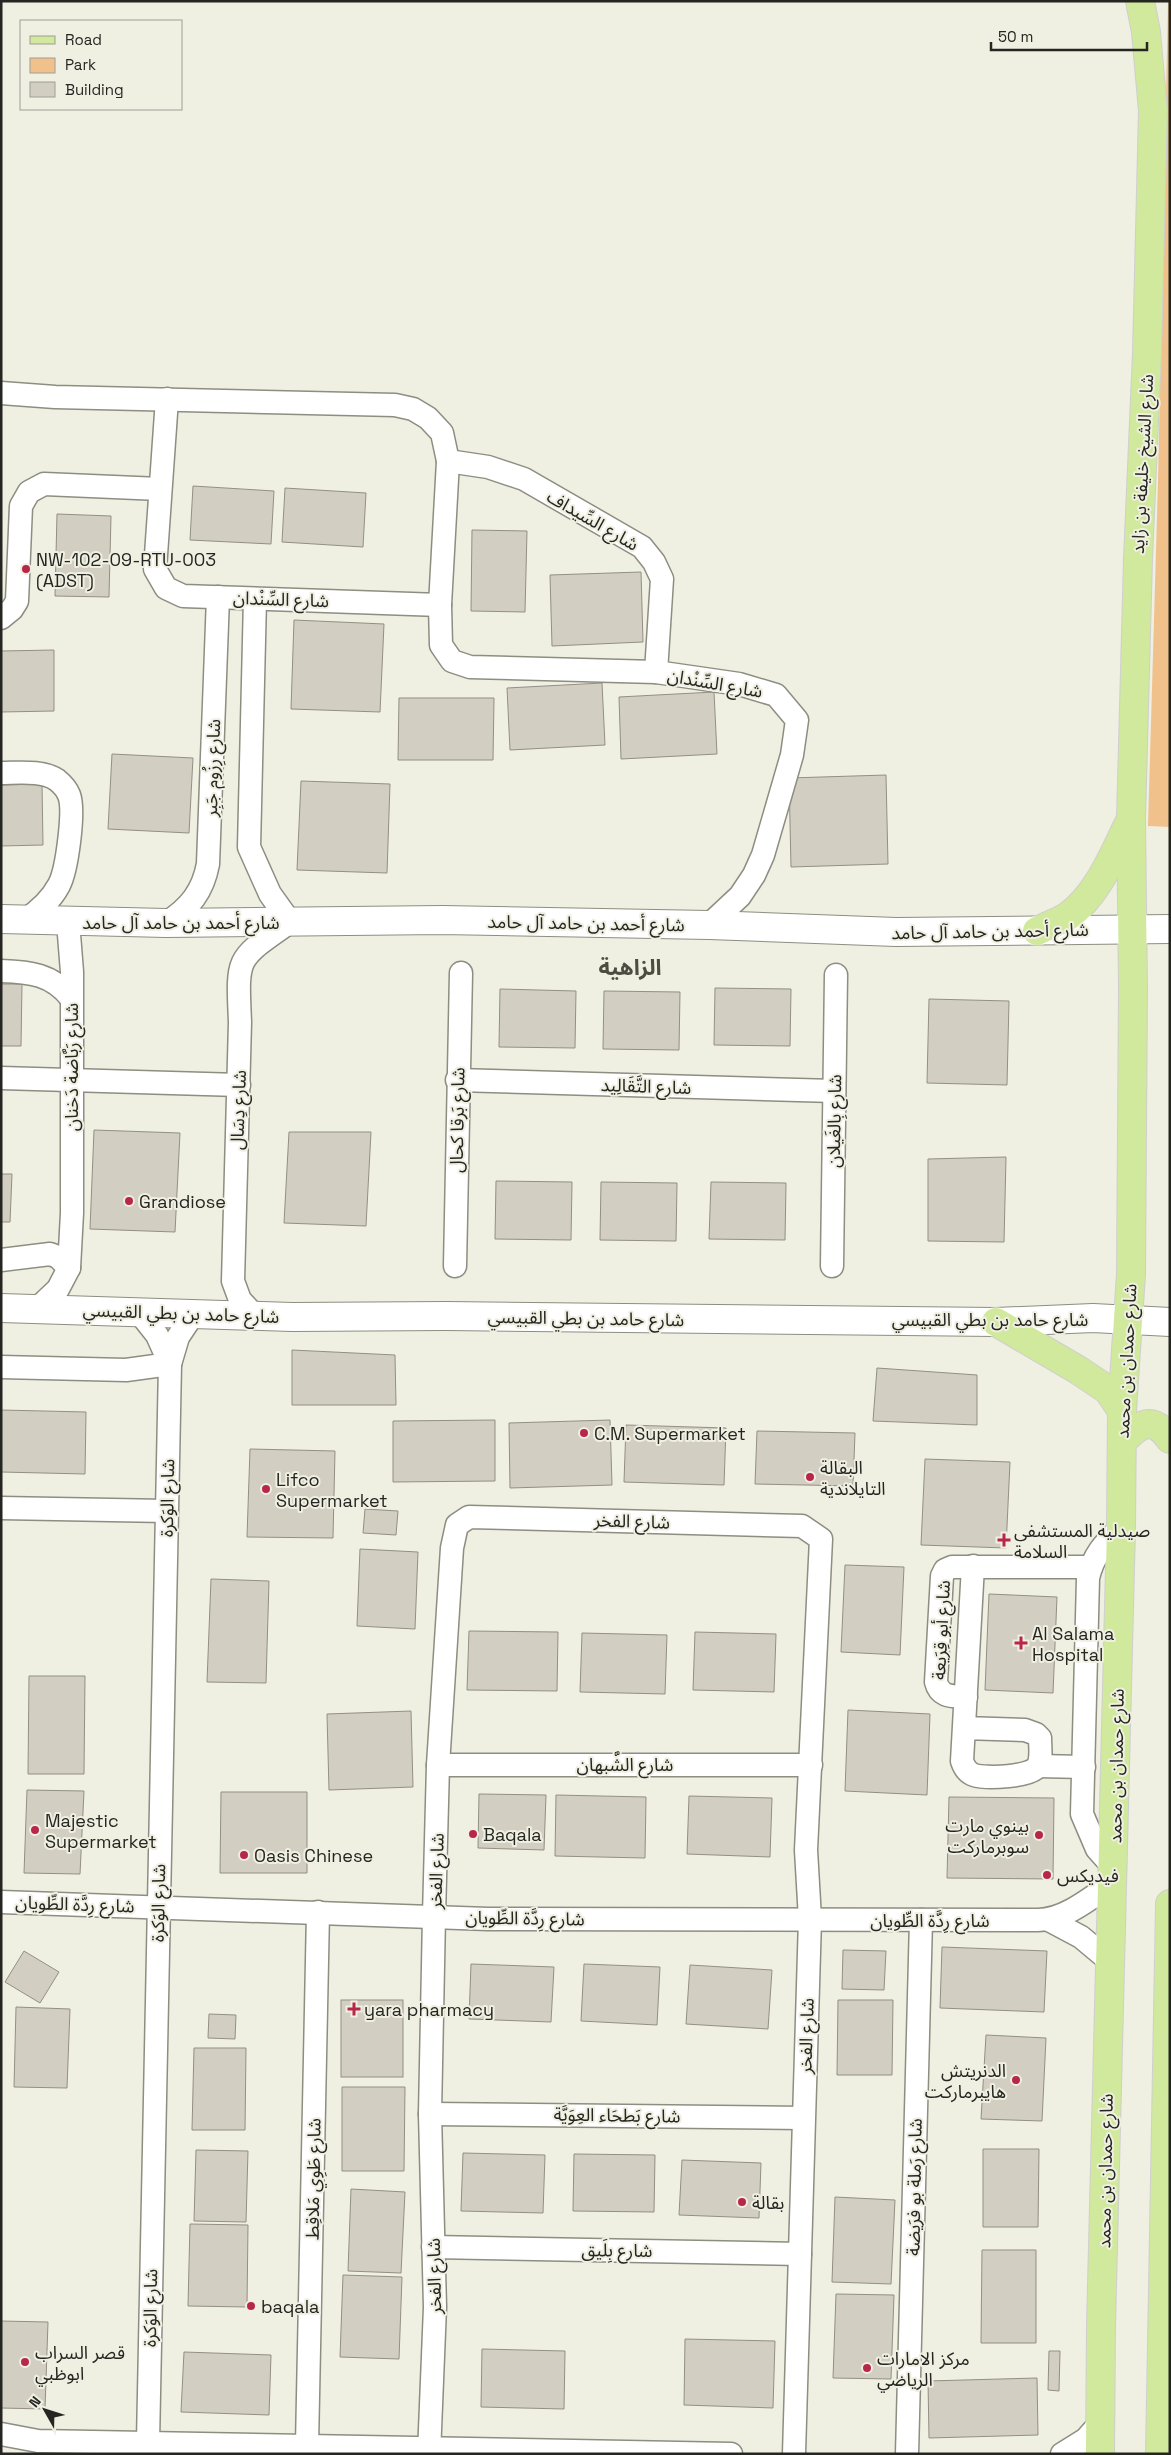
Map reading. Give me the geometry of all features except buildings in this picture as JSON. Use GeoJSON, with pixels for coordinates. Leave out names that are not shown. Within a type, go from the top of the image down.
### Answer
{"type":"FeatureCollection","features":[{"type":"Feature","properties":{"kind":"main road","name":"شارع الشيخ خليفة بن زايد"},"geometry":{"type":"LineString","coordinates":[[1132,928],[1131,819],[1153,111],[1146,32],[1140,1]]}},
{"type":"Feature","properties":{"kind":"main road"},"geometry":{"type":"LineString","coordinates":[[1146,32],[1150,1]]}},
{"type":"Feature","properties":{"kind":"main road"},"geometry":{"type":"LineString","coordinates":[[1037,931],[1068,916],[1078,908],[1106,868],[1131,819]]}},
{"type":"Feature","properties":{"kind":"main road","name":"شارع أحمد بن حامد آل حامد"},"geometry":{"type":"LineString","coordinates":[[13,920],[166,923],[442,920],[709,925],[896,932],[1170,929]]}},
{"type":"Feature","properties":{"kind":"main road","name":"شارع حمدان بن محمد"},"geometry":{"type":"LineString","coordinates":[[1100,2454],[1101,2326],[1114,1875],[1122,1411],[1131,1274],[1132,928]]}},
{"type":"Feature","properties":{"kind":"main road","name":"شارع حامد بن بطي القبيسي"},"geometry":{"type":"LineString","coordinates":[[1,1308],[254,1315],[996,1322],[1093,1318],[1170,1322]]}},
{"type":"Feature","properties":{"kind":"main road"},"geometry":{"type":"LineString","coordinates":[[996,1322],[1078,1370],[1108,1390],[1122,1411]]}},
{"type":"Feature","properties":{"kind":"main road"},"geometry":{"type":"LineString","coordinates":[[1122,1442],[1134,1430],[1148,1424],[1159,1426],[1170,1438]]}},
{"type":"Feature","properties":{"kind":"main road"},"geometry":{"type":"LineString","coordinates":[[1163,2449],[1166,2379],[1170,1904]]}},
{"type":"Feature","properties":{"kind":"street","name":"شارع السِّنْدان"},"geometry":{"type":"LineString","coordinates":[[1,393],[56,397],[167,398],[395,405],[413,409],[428,418],[442,432],[448,460],[440,605],[441,645],[452,661],[470,667],[656,672],[739,684],[776,695],[797,720],[792,755],[763,855],[754,875],[740,896],[709,925]]}},
{"type":"Feature","properties":{"kind":"street","name":"شارع السِّنْدان"},"geometry":{"type":"LineString","coordinates":[[167,398],[155,569],[166,588],[183,596],[440,605]]}},
{"type":"Feature","properties":{"kind":"street","name":"شارع السِّيداف"},"geometry":{"type":"LineString","coordinates":[[448,460],[488,467],[524,480],[642,547],[654,562],[662,579],[656,672]]}},
{"type":"Feature","properties":{"kind":"street"},"geometry":{"type":"LineString","coordinates":[[1,618],[12,609],[17,601],[21,506],[30,492],[44,484],[160,489]]}},
{"type":"Feature","properties":{"kind":"street","name":"شارع رِزُوم جَبِر"},"geometry":{"type":"LineString","coordinates":[[166,923],[190,904],[205,878],[208,864],[218,597]]}},
{"type":"Feature","properties":{"kind":"street"},"geometry":{"type":"LineString","coordinates":[[255,599],[249,847],[270,894],[290,922]]}},
{"type":"Feature","properties":{"kind":"street"},"geometry":{"type":"LineString","coordinates":[[1,773],[47,775],[56,780],[69,795],[72,806],[64,873],[59,885],[45,905],[13,920]]}},
{"type":"Feature","properties":{"kind":"street","name":"شارع رَبَّاضة دَخنان"},"geometry":{"type":"LineString","coordinates":[[38,1308],[58,1289],[69,1268],[72,1212],[72,955],[68,922]]}},
{"type":"Feature","properties":{"kind":"street","name":"شارع دِسَال"},"geometry":{"type":"LineString","coordinates":[[254,1315],[240,1300],[235,1286],[234,1231],[240,1022],[238,979],[243,959],[257,945],[290,922]]}},
{"type":"Feature","properties":{"kind":"street"},"geometry":{"type":"LineString","coordinates":[[1,971],[34,973],[44,976],[55,982],[71,998]]}},
{"type":"Feature","properties":{"kind":"street","name":"شارع بَرقا كحال"},"geometry":{"type":"LineString","coordinates":[[454,1266],[461,973]]}},
{"type":"Feature","properties":{"kind":"street","name":"شارع بِالغَيلان"},"geometry":{"type":"LineString","coordinates":[[832,1266],[836,976]]}},
{"type":"Feature","properties":{"kind":"street"},"geometry":{"type":"LineString","coordinates":[[1,1078],[239,1085]]}},
{"type":"Feature","properties":{"kind":"street","name":"شارع التَّقَالِيد"},"geometry":{"type":"LineString","coordinates":[[458,1080],[834,1091]]}},
{"type":"Feature","properties":{"kind":"street","name":"شارع رَبَّاضة دَخنان"},"geometry":{"type":"LineString","coordinates":[[46,1254],[61,1236],[72,1212]]}},
{"type":"Feature","properties":{"kind":"street"},"geometry":{"type":"LineString","coordinates":[[1,1260],[46,1254],[58,1257],[69,1268]]}},
{"type":"Feature","properties":{"kind":"street","name":"شارع الوَكرة"},"geometry":{"type":"LineString","coordinates":[[138,1311],[157,1336],[170,1364]]}},
{"type":"Feature","properties":{"kind":"street","name":"شارع الوَكرة"},"geometry":{"type":"LineString","coordinates":[[148,2442],[170,1364],[178,1337],[194,1313]]}},
{"type":"Feature","properties":{"kind":"street"},"geometry":{"type":"LineString","coordinates":[[1,1368],[126,1370],[170,1364]]}},
{"type":"Feature","properties":{"kind":"street"},"geometry":{"type":"LineString","coordinates":[[1,1508],[166,1511]]}},
{"type":"Feature","properties":{"kind":"street","name":"شارع الفخر"},"geometry":{"type":"LineString","coordinates":[[429,2451],[435,2307],[430,2114],[438,1765],[452,1548],[457,1525],[469,1517],[802,1526],[821,1539],[806,1850],[810,1920],[794,2454]]}},
{"type":"Feature","properties":{"kind":"street"},"geometry":{"type":"LineString","coordinates":[[1114,1875],[1097,1849],[1085,1826],[1082,1814],[1088,1578],[1096,1554],[1106,1541],[1121,1528]]}},
{"type":"Feature","properties":{"kind":"street","name":"شارع أبو قِرَيعة"},"geometry":{"type":"LineString","coordinates":[[966,1697],[947,1696],[940,1691],[936,1682],[942,1576],[948,1568],[973,1566],[1091,1567]]}},
{"type":"Feature","properties":{"kind":"street","name":"شارع أبو قِرَيعة"},"geometry":{"type":"LineString","coordinates":[[973,1566],[962,1761],[969,1772],[975,1775],[1024,1775],[1032,1772],[1038,1766],[1084,1767]]}},
{"type":"Feature","properties":{"kind":"street"},"geometry":{"type":"LineString","coordinates":[[964,1728],[1031,1731],[1040,1738],[1038,1766]]}},
{"type":"Feature","properties":{"kind":"street","name":"شارع الشَّبهان"},"geometry":{"type":"LineString","coordinates":[[438,1765],[811,1766]]}},
{"type":"Feature","properties":{"kind":"street","name":"شارع رِدَّة الطِّويان"},"geometry":{"type":"LineString","coordinates":[[1,1902],[488,1919],[1049,1920],[1084,1903],[1114,1875]]}},
{"type":"Feature","properties":{"kind":"street","name":"شارع طَوِي مَلاقِط"},"geometry":{"type":"LineString","coordinates":[[308,2445],[318,1912]]}},
{"type":"Feature","properties":{"kind":"street","name":"شارع رَملة بو فرَيضة"},"geometry":{"type":"LineString","coordinates":[[907,2454],[921,1920]]}},
{"type":"Feature","properties":{"kind":"street","name":"شارع رِدَّة الطِّويان"},"geometry":{"type":"LineString","coordinates":[[1049,1920],[1081,1937],[1111,1962]]}},
{"type":"Feature","properties":{"kind":"street","name":"شارع بَطحَاء العِوَيَّة"},"geometry":{"type":"LineString","coordinates":[[430,2114],[803,2118]]}},
{"type":"Feature","properties":{"kind":"street","name":"شارع بِلَيق"},"geometry":{"type":"LineString","coordinates":[[433,2247],[800,2254]]}},
{"type":"Feature","properties":{"kind":"street"},"geometry":{"type":"LineString","coordinates":[[1062,2454],[1086,2439],[1101,2422]]}},
{"type":"Feature","properties":{"kind":"street"},"geometry":{"type":"LineString","coordinates":[[1,2434],[38,2441],[148,2442],[273,2449],[308,2445],[429,2451],[731,2454]]}},
{"type":"Feature","properties":{"kind":"street"},"geometry":{"type":"LineString","coordinates":[[38,2454],[58,2440]]}},
{"type":"Feature","properties":{"kind":"green space"},"geometry":{"type":"Polygon","coordinates":[[[1168,1],[1170,1],[1170,827],[1148,826],[1158,482],[1168,1]]]}},
{"type":"Feature","properties":{"kind":"place","name":"NW-102-09-RTU-003 (ADST)"},"geometry":{"type":"Point","coordinates":[26,569]}},
{"type":"Feature","properties":{"kind":"place","name":"Grandiose"},"geometry":{"type":"Point","coordinates":[129,1201]}},
{"type":"Feature","properties":{"kind":"place","name":"C.M. Supermarket"},"geometry":{"type":"Point","coordinates":[584,1433]}},
{"type":"Feature","properties":{"kind":"place","name":"البقالة التايلاندية"},"geometry":{"type":"Point","coordinates":[810,1477]}},
{"type":"Feature","properties":{"kind":"place","name":"Lifco Supermarket"},"geometry":{"type":"Point","coordinates":[266,1489]}},
{"type":"Feature","properties":{"kind":"place","name":"صيدلية المستشفى السلامة"},"geometry":{"type":"Point","coordinates":[1004,1540]}},
{"type":"Feature","properties":{"kind":"place","name":"Al Salama Hospital"},"geometry":{"type":"Point","coordinates":[1021,1643]}},
{"type":"Feature","properties":{"kind":"place","name":"Majestic Supermarket"},"geometry":{"type":"Point","coordinates":[35,1830]}},
{"type":"Feature","properties":{"kind":"place","name":"Baqala"},"geometry":{"type":"Point","coordinates":[473,1834]}},
{"type":"Feature","properties":{"kind":"place","name":"بينوي مارت سوبرماركت"},"geometry":{"type":"Point","coordinates":[1039,1835]}},
{"type":"Feature","properties":{"kind":"place","name":"Oasis Chinese"},"geometry":{"type":"Point","coordinates":[244,1855]}},
{"type":"Feature","properties":{"kind":"place","name":"فيديكس"},"geometry":{"type":"Point","coordinates":[1047,1875]}},
{"type":"Feature","properties":{"kind":"place","name":"yara pharmacy"},"geometry":{"type":"Point","coordinates":[354,2009]}},
{"type":"Feature","properties":{"kind":"place","name":"الدنريتش هايبرماركت"},"geometry":{"type":"Point","coordinates":[1016,2080]}},
{"type":"Feature","properties":{"kind":"place","name":"بقالة"},"geometry":{"type":"Point","coordinates":[742,2202]}},
{"type":"Feature","properties":{"kind":"place","name":"baqala"},"geometry":{"type":"Point","coordinates":[251,2306]}},
{"type":"Feature","properties":{"kind":"place","name":"قصر السراب ابوظبي"},"geometry":{"type":"Point","coordinates":[25,2362]}},
{"type":"Feature","properties":{"kind":"place","name":"مركز الامارات الرياضي"},"geometry":{"type":"Point","coordinates":[867,2368]}},
{"type":"Feature","properties":{"kind":"district","name":"الزاهية"},"geometry":{"type":"Point","coordinates":[630,967]}}]}
